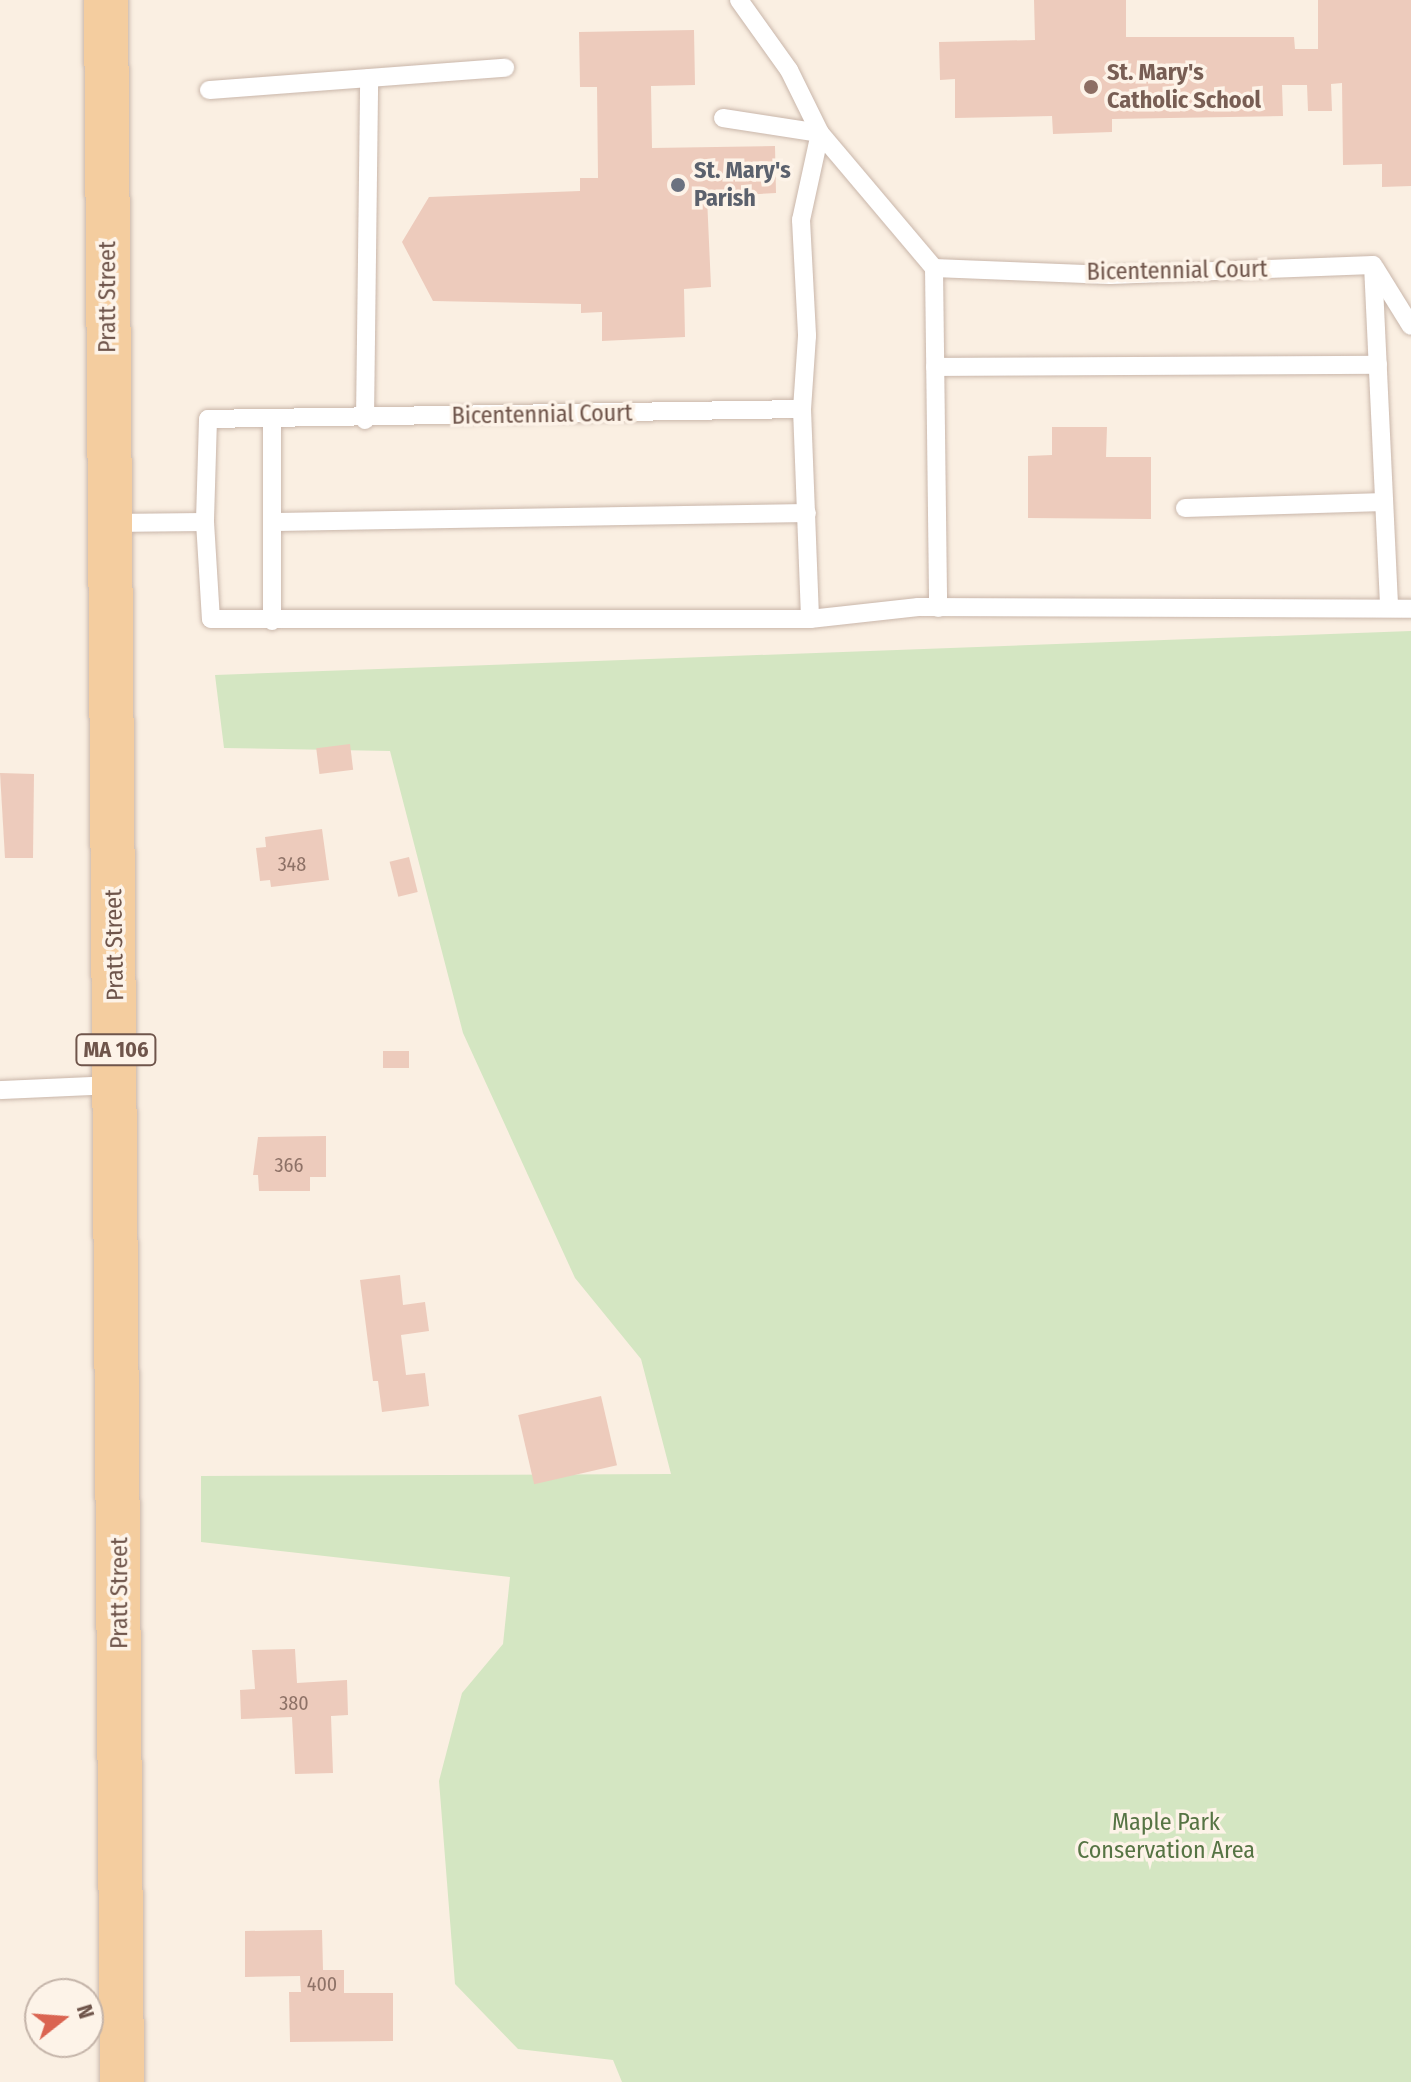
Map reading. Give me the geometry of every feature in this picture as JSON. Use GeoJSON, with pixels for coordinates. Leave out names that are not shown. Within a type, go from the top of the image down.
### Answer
{"type":"FeatureCollection","features":[{"type":"Feature","properties":{"kind":"main road","name":"Pratt Street"},"geometry":{"type":"LineString","coordinates":[[106,0],[122,2082]]}},
{"type":"Feature","properties":{"kind":"lane"},"geometry":{"type":"LineString","coordinates":[[739,0],[789,70],[820,133],[934,268],[938,608]]}},
{"type":"Feature","properties":{"kind":"lane"},"geometry":{"type":"LineString","coordinates":[[209,90],[505,68]]}},
{"type":"Feature","properties":{"kind":"lane"},"geometry":{"type":"LineString","coordinates":[[365,420],[369,78]]}},
{"type":"Feature","properties":{"kind":"lane"},"geometry":{"type":"LineString","coordinates":[[723,118],[820,133]]}},
{"type":"Feature","properties":{"kind":"lane"},"geometry":{"type":"LineString","coordinates":[[810,619],[802,409],[807,336],[801,220],[820,133]]}},
{"type":"Feature","properties":{"kind":"lane"},"geometry":{"type":"LineString","coordinates":[[1373,265],[1411,326]]}},
{"type":"Feature","properties":{"kind":"lane"},"geometry":{"type":"LineString","coordinates":[[1373,265],[1389,608]]}},
{"type":"Feature","properties":{"kind":"lane","name":"Bicentennial Court"},"geometry":{"type":"LineString","coordinates":[[934,268],[1110,275],[1373,265]]}},
{"type":"Feature","properties":{"kind":"lane"},"geometry":{"type":"LineString","coordinates":[[935,367],[1378,365]]}},
{"type":"Feature","properties":{"kind":"lane","name":"Bicentennial Court"},"geometry":{"type":"LineString","coordinates":[[205,522],[208,419],[365,420],[802,409]]}},
{"type":"Feature","properties":{"kind":"lane"},"geometry":{"type":"LineString","coordinates":[[272,420],[276,522],[272,621]]}},
{"type":"Feature","properties":{"kind":"lane"},"geometry":{"type":"LineString","coordinates":[[1185,508],[1384,502]]}},
{"type":"Feature","properties":{"kind":"lane"},"geometry":{"type":"LineString","coordinates":[[276,522],[807,513]]}},
{"type":"Feature","properties":{"kind":"lane"},"geometry":{"type":"LineString","coordinates":[[109,523],[205,522],[211,619],[810,619],[938,608],[1411,609]]}},
{"type":"Feature","properties":{"kind":"lane"},"geometry":{"type":"LineString","coordinates":[[0,1090],[116,1085]]}},
{"type":"Feature","properties":{"kind":"green space","name":"Maple Park Conservation Area"},"geometry":{"type":"Polygon","coordinates":[[[1411,631],[1411,2082],[622,2082],[613,2060],[518,2049],[455,1984],[439,1781],[462,1693],[503,1644],[510,1577],[201,1542],[201,1476],[671,1474],[641,1359],[575,1278],[463,1033],[390,751],[224,748],[215,675],[1411,631]]]}},
{"type":"Feature","properties":{"kind":"building"},"geometry":{"type":"Polygon","coordinates":[[[1034,0],[1126,0],[1126,37],[1294,37],[1295,49],[1318,49],[1318,0],[1411,0],[1411,186],[1382,187],[1382,164],[1343,165],[1342,83],[1331,84],[1332,111],[1308,111],[1307,85],[1282,85],[1283,116],[1112,119],[1112,132],[1053,134],[1052,116],[955,118],[955,79],[940,80],[939,42],[1035,40],[1034,0]]]}},
{"type":"Feature","properties":{"kind":"building","name":"St. Mary's Parish"},"geometry":{"type":"Polygon","coordinates":[[[694,30],[695,85],[651,86],[652,148],[775,146],[776,193],[707,197],[711,287],[684,289],[685,337],[602,341],[602,312],[581,313],[581,304],[433,301],[402,242],[429,197],[580,191],[580,178],[598,178],[597,87],[580,87],[579,32],[694,30]]]}},
{"type":"Feature","properties":{"kind":"building"},"geometry":{"type":"Polygon","coordinates":[[[1052,427],[1107,427],[1106,457],[1151,457],[1151,519],[1028,518],[1028,456],[1052,455],[1052,427]]]}},
{"type":"Feature","properties":{"kind":"building"},"geometry":{"type":"Polygon","coordinates":[[[350,744],[353,770],[319,774],[316,748],[350,744]]]}},
{"type":"Feature","properties":{"kind":"building"},"geometry":{"type":"Polygon","coordinates":[[[0,773],[34,774],[33,858],[5,858],[0,773]]]}},
{"type":"Feature","properties":{"kind":"building"},"geometry":{"type":"Polygon","coordinates":[[[322,829],[329,880],[271,887],[270,880],[260,881],[256,848],[266,847],[265,837],[322,829]]]}},
{"type":"Feature","properties":{"kind":"building"},"geometry":{"type":"Polygon","coordinates":[[[409,857],[418,892],[398,897],[390,862],[409,857]]]}},
{"type":"Feature","properties":{"kind":"building"},"geometry":{"type":"Polygon","coordinates":[[[383,1051],[409,1051],[409,1068],[383,1068],[383,1051]]]}},
{"type":"Feature","properties":{"kind":"building"},"geometry":{"type":"Polygon","coordinates":[[[326,1136],[326,1177],[310,1177],[310,1191],[259,1191],[258,1175],[253,1175],[258,1137],[326,1136]]]}},
{"type":"Feature","properties":{"kind":"building"},"geometry":{"type":"Polygon","coordinates":[[[400,1275],[403,1305],[425,1302],[429,1331],[401,1335],[406,1375],[425,1373],[429,1406],[382,1412],[378,1381],[373,1381],[360,1280],[400,1275]]]}},
{"type":"Feature","properties":{"kind":"building"},"geometry":{"type":"Polygon","coordinates":[[[601,1396],[617,1465],[534,1484],[518,1415],[601,1396]]]}},
{"type":"Feature","properties":{"kind":"building"},"geometry":{"type":"Polygon","coordinates":[[[295,1649],[297,1683],[347,1680],[348,1715],[331,1716],[333,1773],[295,1774],[292,1717],[241,1719],[240,1690],[255,1689],[252,1650],[295,1649]]]}},
{"type":"Feature","properties":{"kind":"building"},"geometry":{"type":"Polygon","coordinates":[[[322,1930],[323,1970],[344,1970],[344,1993],[393,1993],[393,2041],[290,2042],[289,1992],[301,1992],[300,1976],[245,1977],[245,1931],[322,1930]]]}},
{"type":"Feature","properties":{"kind":"place","name":"St. Mary's Catholic School"},"geometry":{"type":"Point","coordinates":[1091,87]}},
{"type":"Feature","properties":{"kind":"place","name":"St. Mary's Parish"},"geometry":{"type":"Point","coordinates":[678,185]}}]}
